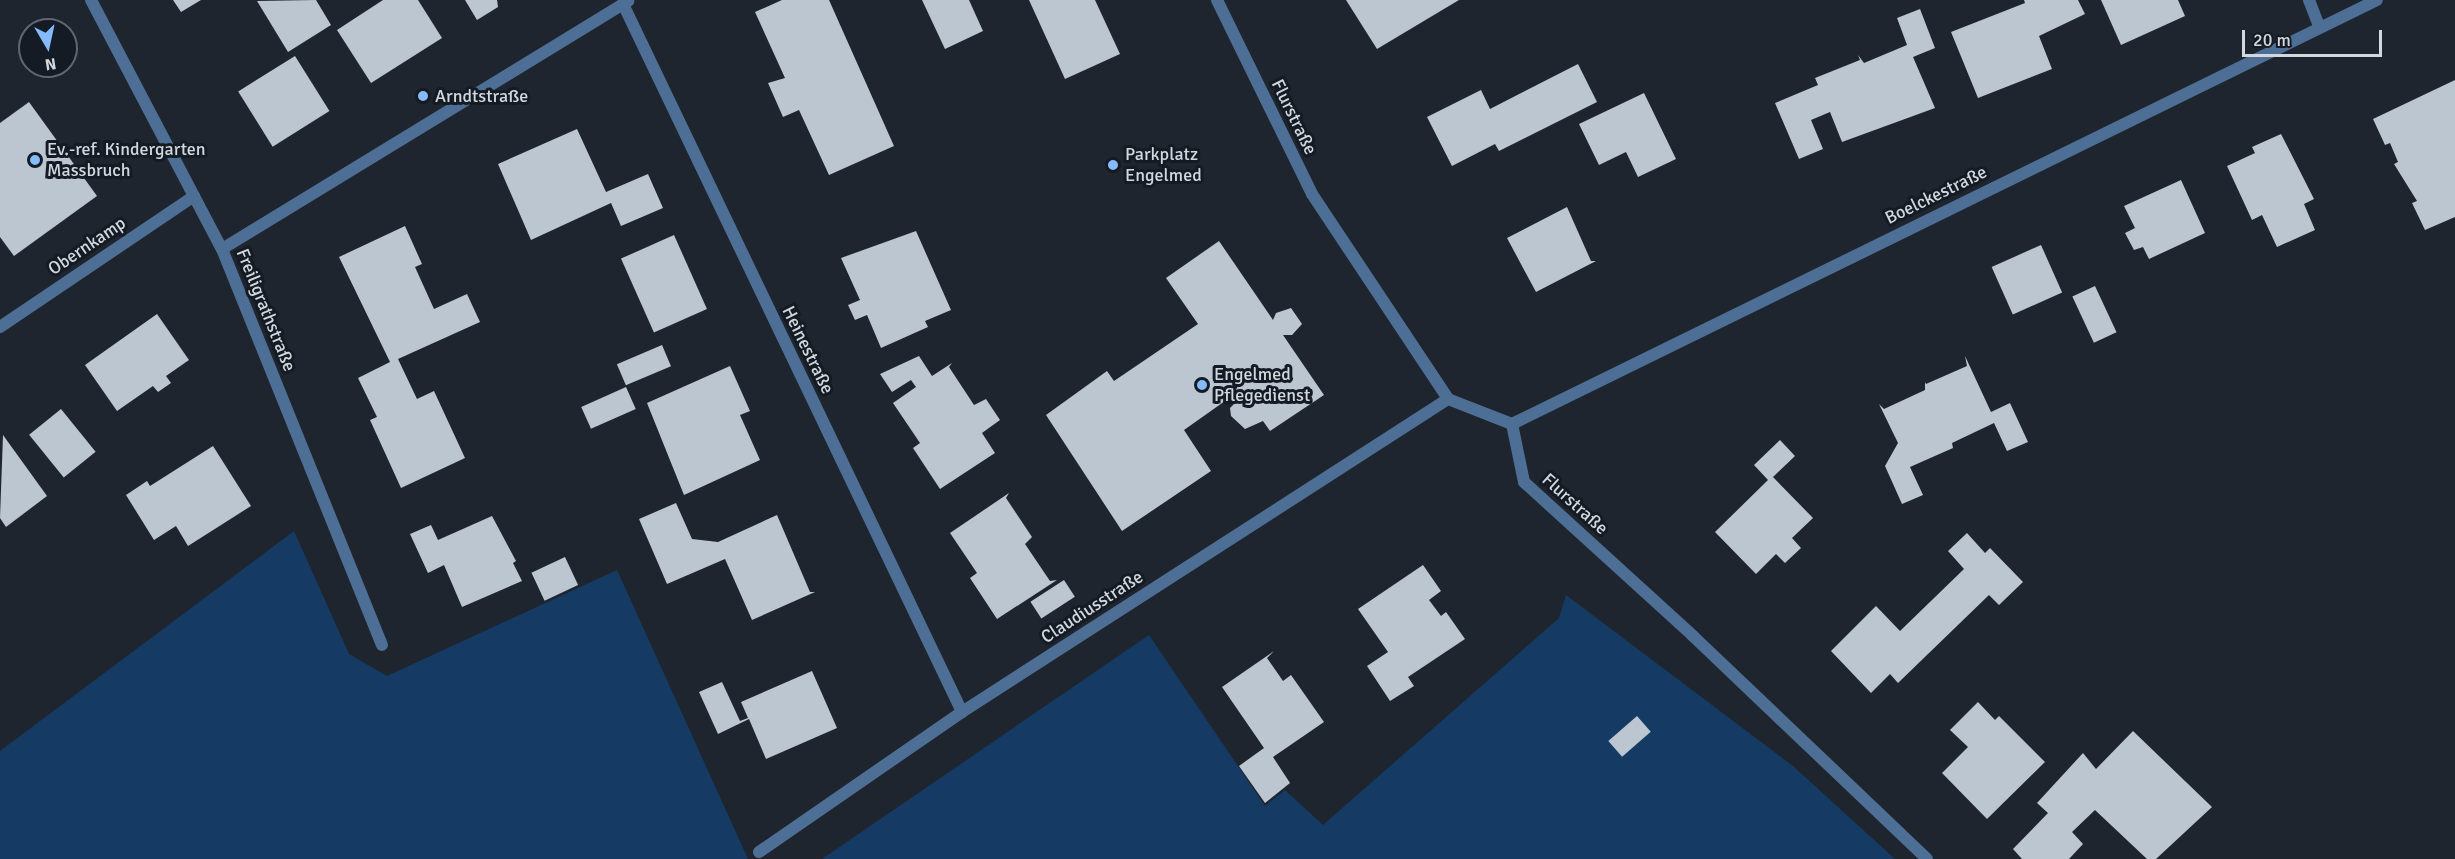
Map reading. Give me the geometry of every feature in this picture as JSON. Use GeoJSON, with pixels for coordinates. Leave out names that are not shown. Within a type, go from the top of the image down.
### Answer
{"type":"FeatureCollection","features":[{"type":"Feature","properties":{"kind":"street","name":"Freiligrathstraße"},"geometry":{"type":"LineString","coordinates":[[92,0],[222,249],[382,645]]}},
{"type":"Feature","properties":{"kind":"street","name":"Flurstraße"},"geometry":{"type":"LineString","coordinates":[[1217,0],[1312,194],[1448,399]]}},
{"type":"Feature","properties":{"kind":"street"},"geometry":{"type":"LineString","coordinates":[[2309,0],[2319,26]]}},
{"type":"Feature","properties":{"kind":"street","name":"Boelckestraße"},"geometry":{"type":"LineString","coordinates":[[1512,424],[2319,26],[2377,0]]}},
{"type":"Feature","properties":{"kind":"street"},"geometry":{"type":"LineString","coordinates":[[222,249],[626,2]]}},
{"type":"Feature","properties":{"kind":"street","name":"Heinestraße"},"geometry":{"type":"LineString","coordinates":[[626,2],[962,712]]}},
{"type":"Feature","properties":{"kind":"street","name":"Obernkamp"},"geometry":{"type":"LineString","coordinates":[[0,327],[195,196]]}},
{"type":"Feature","properties":{"kind":"street"},"geometry":{"type":"LineString","coordinates":[[1448,399],[1512,424]]}},
{"type":"Feature","properties":{"kind":"street","name":"Claudiusstraße"},"geometry":{"type":"LineString","coordinates":[[759,852],[962,712],[1448,399]]}},
{"type":"Feature","properties":{"kind":"street","name":"Flurstraße"},"geometry":{"type":"LineString","coordinates":[[1512,424],[1524,482],[1693,636],[1927,859]]}},
{"type":"Feature","properties":{"kind":"shaded area"},"geometry":{"type":"Polygon","coordinates":[[[294,531],[349,654],[387,676],[617,570],[748,859],[0,859],[0,751],[294,531]]]}},
{"type":"Feature","properties":{"kind":"shaded area"},"geometry":{"type":"Polygon","coordinates":[[[1566,595],[1793,766],[1895,859],[822,859],[1149,635],[1265,806],[1285,790],[1323,825],[1559,618],[1566,595]]]}},
{"type":"Feature","properties":{"kind":"building"},"geometry":{"type":"Polygon","coordinates":[[[173,0],[201,0],[181,12],[173,0]]]}},
{"type":"Feature","properties":{"kind":"building"},"geometry":{"type":"Polygon","coordinates":[[[316,0],[331,25],[288,52],[257,1],[316,0]]]}},
{"type":"Feature","properties":{"kind":"building"},"geometry":{"type":"Polygon","coordinates":[[[383,0],[418,0],[442,38],[371,83],[337,30],[383,0]]]}},
{"type":"Feature","properties":{"kind":"building"},"geometry":{"type":"Polygon","coordinates":[[[465,0],[497,0],[498,7],[477,20],[465,0]]]}},
{"type":"Feature","properties":{"kind":"building"},"geometry":{"type":"Polygon","coordinates":[[[782,0],[829,0],[894,146],[829,175],[799,110],[783,117],[768,83],[785,78],[755,12],[782,0]]]}},
{"type":"Feature","properties":{"kind":"building"},"geometry":{"type":"Polygon","coordinates":[[[922,0],[969,0],[983,31],[945,49],[922,0]]]}},
{"type":"Feature","properties":{"kind":"building"},"geometry":{"type":"Polygon","coordinates":[[[1029,0],[1095,0],[1120,54],[1065,79],[1029,0]]]}},
{"type":"Feature","properties":{"kind":"building"},"geometry":{"type":"Polygon","coordinates":[[[1346,0],[1459,0],[1377,49],[1346,0]]]}},
{"type":"Feature","properties":{"kind":"building"},"geometry":{"type":"Polygon","coordinates":[[[2024,0],[2078,0],[2085,14],[2039,36],[2052,69],[1978,98],[1951,32],[2025,3],[2024,0]]]}},
{"type":"Feature","properties":{"kind":"building"},"geometry":{"type":"Polygon","coordinates":[[[2101,0],[2178,0],[2185,16],[2121,45],[2101,0]]]}},
{"type":"Feature","properties":{"kind":"building"},"geometry":{"type":"Polygon","coordinates":[[[1920,9],[1935,48],[1913,57],[1935,108],[1842,142],[1830,112],[1811,120],[1823,149],[1799,159],[1775,103],[1818,85],[1815,78],[1860,60],[1858,55],[1864,63],[1907,45],[1897,18],[1920,9]]]}},
{"type":"Feature","properties":{"kind":"building"},"geometry":{"type":"Polygon","coordinates":[[[295,56],[329,111],[273,147],[238,92],[295,56]]]}},
{"type":"Feature","properties":{"kind":"building"},"geometry":{"type":"Polygon","coordinates":[[[1578,64],[1597,102],[1499,151],[1495,144],[1452,166],[1427,117],[1481,90],[1490,109],[1578,64]]]}},
{"type":"Feature","properties":{"kind":"building"},"geometry":{"type":"Polygon","coordinates":[[[2455,80],[2455,217],[2425,230],[2412,203],[2417,201],[2394,164],[2398,162],[2390,143],[2385,145],[2373,119],[2455,80]]]}},
{"type":"Feature","properties":{"kind":"building"},"geometry":{"type":"Polygon","coordinates":[[[1644,93],[1676,159],[1638,177],[1626,152],[1599,165],[1579,124],[1644,93]]]}},
{"type":"Feature","properties":{"kind":"building","name":"Ev.-ref. Kindergarten Massbruch"},"geometry":{"type":"Polygon","coordinates":[[[29,102],[97,196],[14,256],[0,237],[0,123],[29,102]]]}},
{"type":"Feature","properties":{"kind":"building"},"geometry":{"type":"Polygon","coordinates":[[[577,129],[606,192],[648,174],[663,208],[621,226],[611,203],[531,240],[498,164],[577,129]]]}},
{"type":"Feature","properties":{"kind":"building"},"geometry":{"type":"Polygon","coordinates":[[[2281,134],[2314,199],[2304,204],[2315,230],[2277,247],[2262,215],[2252,220],[2227,166],[2255,153],[2252,147],[2281,134]]]}},
{"type":"Feature","properties":{"kind":"building"},"geometry":{"type":"Polygon","coordinates":[[[2181,180],[2205,233],[2149,259],[2143,247],[2134,250],[2125,233],[2135,228],[2124,206],[2181,180]]]}},
{"type":"Feature","properties":{"kind":"building"},"geometry":{"type":"Polygon","coordinates":[[[1567,207],[1591,261],[1596,261],[1536,292],[1507,238],[1567,207]]]}},
{"type":"Feature","properties":{"kind":"building"},"geometry":{"type":"Polygon","coordinates":[[[405,226],[422,264],[415,267],[434,309],[467,294],[480,322],[398,359],[417,399],[434,391],[465,458],[401,488],[370,420],[377,417],[358,378],[390,362],[339,257],[405,226]]]}},
{"type":"Feature","properties":{"kind":"building"},"geometry":{"type":"Polygon","coordinates":[[[916,231],[951,310],[925,321],[928,327],[881,348],[867,315],[855,320],[848,305],[860,300],[841,258],[916,231]]]}},
{"type":"Feature","properties":{"kind":"building"},"geometry":{"type":"Polygon","coordinates":[[[674,235],[707,309],[654,333],[621,259],[674,235]]]}},
{"type":"Feature","properties":{"kind":"building","name":"Engelmed Pflegedienst"},"geometry":{"type":"Polygon","coordinates":[[[1219,241],[1273,320],[1276,313],[1291,308],[1302,324],[1292,335],[1283,335],[1324,395],[1270,431],[1263,421],[1245,429],[1231,416],[1230,408],[1245,393],[1242,389],[1184,430],[1211,471],[1122,531],[1046,415],[1107,371],[1114,381],[1198,324],[1166,278],[1219,241]]]}},
{"type":"Feature","properties":{"kind":"building"},"geometry":{"type":"Polygon","coordinates":[[[2041,245],[2062,293],[2013,314],[1992,267],[2041,245]]]}},
{"type":"Feature","properties":{"kind":"building"},"geometry":{"type":"Polygon","coordinates":[[[2095,286],[2117,332],[2094,343],[2072,297],[2095,286]]]}},
{"type":"Feature","properties":{"kind":"building"},"geometry":{"type":"Polygon","coordinates":[[[157,314],[189,360],[166,376],[171,383],[158,392],[153,386],[117,411],[85,365],[157,314]]]}},
{"type":"Feature","properties":{"kind":"building"},"geometry":{"type":"Polygon","coordinates":[[[662,345],[671,366],[626,385],[617,364],[662,345]]]}},
{"type":"Feature","properties":{"kind":"building"},"geometry":{"type":"Polygon","coordinates":[[[919,356],[932,376],[952,363],[949,367],[974,405],[986,399],[1000,420],[982,433],[995,453],[940,489],[913,448],[920,443],[893,403],[916,387],[911,380],[892,392],[880,374],[919,356]]]}},
{"type":"Feature","properties":{"kind":"building"},"geometry":{"type":"Polygon","coordinates":[[[1965,356],[1991,412],[2010,403],[2028,442],[2007,451],[1994,423],[1952,443],[1953,448],[1910,467],[1923,495],[1902,504],[1885,466],[1898,443],[1879,404],[1884,409],[1925,390],[1925,382],[1926,384],[1967,366],[1965,356]]]}},
{"type":"Feature","properties":{"kind":"building"},"geometry":{"type":"Polygon","coordinates":[[[730,366],[750,411],[740,415],[760,460],[684,495],[647,403],[730,366]]]}},
{"type":"Feature","properties":{"kind":"building"},"geometry":{"type":"Polygon","coordinates":[[[626,387],[636,409],[591,429],[581,407],[626,387]]]}},
{"type":"Feature","properties":{"kind":"building"},"geometry":{"type":"Polygon","coordinates":[[[61,409],[96,452],[64,478],[29,435],[61,409]]]}},
{"type":"Feature","properties":{"kind":"building"},"geometry":{"type":"Polygon","coordinates":[[[3,435],[47,496],[6,527],[0,518],[3,435]]]}},
{"type":"Feature","properties":{"kind":"building"},"geometry":{"type":"Polygon","coordinates":[[[1780,440],[1795,456],[1773,477],[1813,518],[1792,538],[1801,548],[1785,563],[1776,554],[1756,574],[1715,532],[1768,480],[1754,465],[1780,440]]]}},
{"type":"Feature","properties":{"kind":"building"},"geometry":{"type":"Polygon","coordinates":[[[213,446],[251,506],[188,546],[176,526],[154,540],[126,495],[147,481],[150,486],[213,446]]]}},
{"type":"Feature","properties":{"kind":"building"},"geometry":{"type":"Polygon","coordinates":[[[1009,493],[1006,498],[1032,537],[1025,544],[1050,581],[1057,580],[997,619],[970,578],[977,573],[950,533],[1009,493]]]}},
{"type":"Feature","properties":{"kind":"building"},"geometry":{"type":"Polygon","coordinates":[[[676,503],[692,539],[718,542],[777,515],[810,592],[815,592],[752,620],[725,559],[667,584],[639,519],[676,503]]]}},
{"type":"Feature","properties":{"kind":"building"},"geometry":{"type":"Polygon","coordinates":[[[492,516],[516,561],[513,563],[522,581],[462,607],[444,565],[428,573],[410,534],[431,525],[438,540],[492,516]]]}},
{"type":"Feature","properties":{"kind":"building"},"geometry":{"type":"Polygon","coordinates":[[[1967,533],[1985,553],[1990,548],[2023,582],[1999,605],[1989,595],[1898,683],[1890,674],[1871,693],[1831,651],[1876,606],[1900,631],[1964,569],[1948,551],[1967,533]]]}},
{"type":"Feature","properties":{"kind":"building"},"geometry":{"type":"Polygon","coordinates":[[[565,557],[578,585],[545,601],[531,573],[565,557]]]}},
{"type":"Feature","properties":{"kind":"building"},"geometry":{"type":"Polygon","coordinates":[[[1423,565],[1441,591],[1429,600],[1441,616],[1446,612],[1465,639],[1408,677],[1414,686],[1390,701],[1367,666],[1388,652],[1358,609],[1423,565]]]}},
{"type":"Feature","properties":{"kind":"building"},"geometry":{"type":"Polygon","coordinates":[[[1064,580],[1075,597],[1041,619],[1030,602],[1064,580]]]}},
{"type":"Feature","properties":{"kind":"building"},"geometry":{"type":"Polygon","coordinates":[[[1274,651],[1267,658],[1283,681],[1291,675],[1324,722],[1273,757],[1290,783],[1265,803],[1239,766],[1264,748],[1222,687],[1274,651]]]}},
{"type":"Feature","properties":{"kind":"building"},"geometry":{"type":"Polygon","coordinates":[[[812,671],[837,728],[766,759],[749,719],[718,734],[699,692],[722,682],[740,721],[748,718],[741,702],[812,671]]]}},
{"type":"Feature","properties":{"kind":"building"},"geometry":{"type":"Polygon","coordinates":[[[1978,702],[1995,720],[1999,716],[2045,762],[1987,819],[1942,773],[1968,747],[1950,730],[1978,702]]]}},
{"type":"Feature","properties":{"kind":"building"},"geometry":{"type":"Polygon","coordinates":[[[1637,716],[1651,732],[1622,757],[1608,741],[1637,716]]]}},
{"type":"Feature","properties":{"kind":"building"},"geometry":{"type":"Polygon","coordinates":[[[2133,731],[2212,807],[2156,859],[2147,859],[2095,810],[2072,832],[2083,844],[2069,859],[2022,859],[2013,849],[2048,813],[2037,803],[2083,753],[2096,769],[2133,731]]]}},
{"type":"Feature","properties":{"kind":"place","name":"Arndtstraße"},"geometry":{"type":"Point","coordinates":[423,96]}},
{"type":"Feature","properties":{"kind":"place","name":"Ev.-ref. Kindergarten Massbruch"},"geometry":{"type":"Point","coordinates":[35,160]}},
{"type":"Feature","properties":{"kind":"place","name":"Parkplatz Engelmed"},"geometry":{"type":"Point","coordinates":[1113,165]}},
{"type":"Feature","properties":{"kind":"place","name":"Engelmed Pflegedienst"},"geometry":{"type":"Point","coordinates":[1202,385]}}]}
